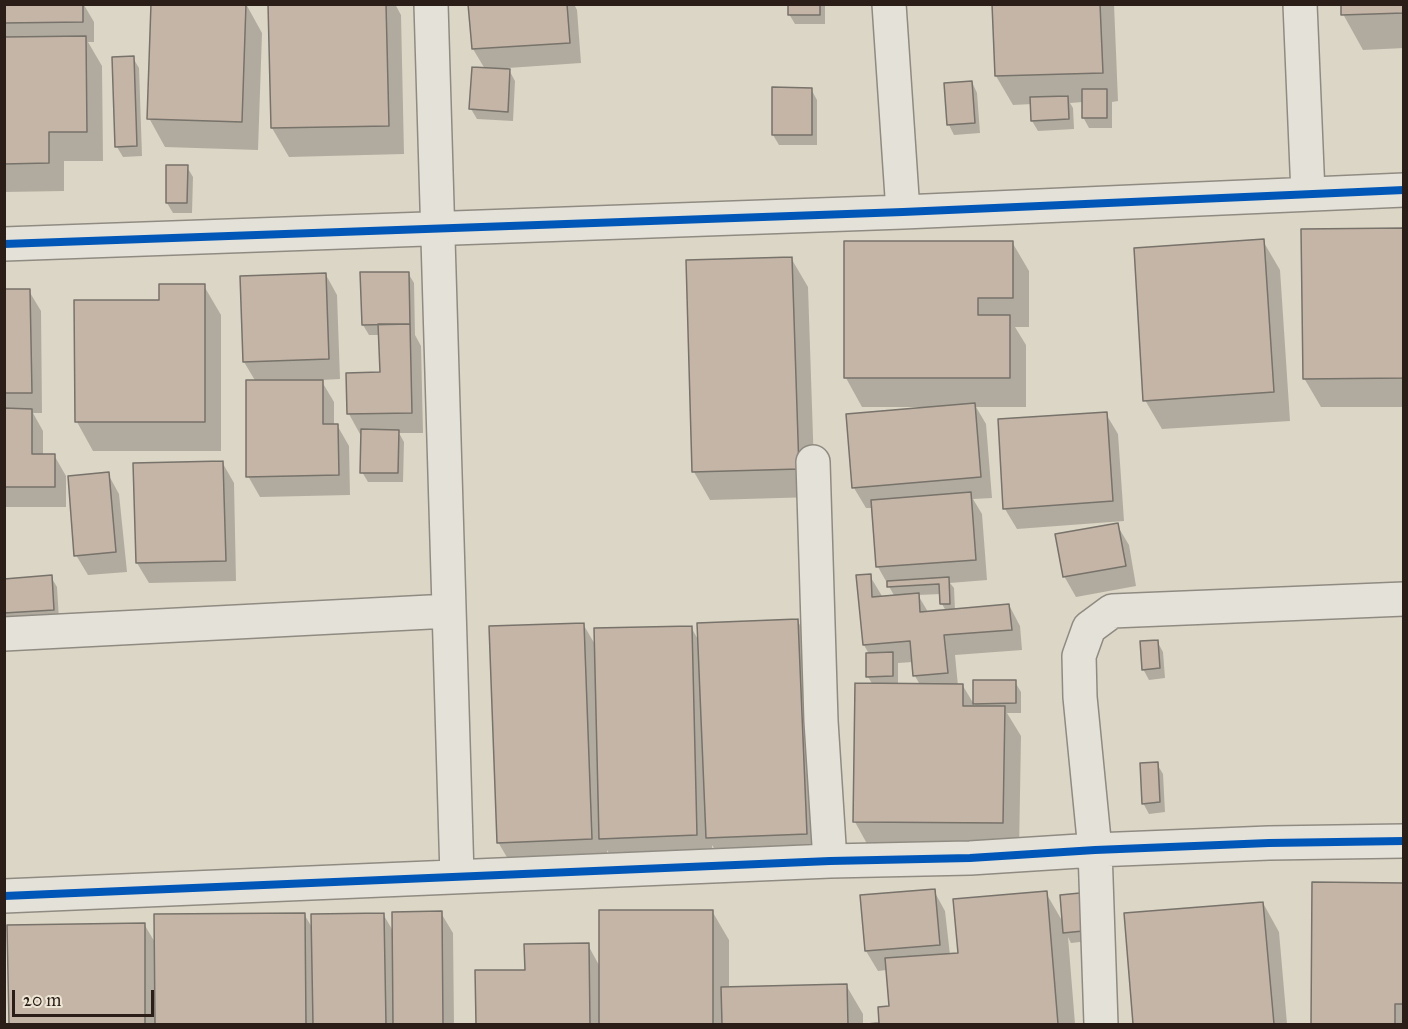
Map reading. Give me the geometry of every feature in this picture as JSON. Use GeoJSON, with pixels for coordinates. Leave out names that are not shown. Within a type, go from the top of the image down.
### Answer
{"type":"FeatureCollection","features":[{"type":"Feature","properties":{"kind":"street"},"geometry":{"type":"LineString","coordinates":[[431,4],[457,876]]}},
{"type":"Feature","properties":{"kind":"street"},"geometry":{"type":"LineString","coordinates":[[888,4],[903,212]]}},
{"type":"Feature","properties":{"kind":"street"},"geometry":{"type":"LineString","coordinates":[[1300,4],[1308,194]]}},
{"type":"Feature","properties":{"kind":"street"},"geometry":{"type":"LineString","coordinates":[[4,244],[903,212],[1404,190]]}},
{"type":"Feature","properties":{"kind":"street"},"geometry":{"type":"LineString","coordinates":[[813,462],[821,721],[830,861]]}},
{"type":"Feature","properties":{"kind":"street"},"geometry":{"type":"LineString","coordinates":[[1101,1024],[1095,850],[1080,698],[1079,656],[1089,628],[1112,611],[1404,599]]}},
{"type":"Feature","properties":{"kind":"street"},"geometry":{"type":"LineString","coordinates":[[4,634],[449,611]]}},
{"type":"Feature","properties":{"kind":"street"},"geometry":{"type":"LineString","coordinates":[[4,896],[830,861],[970,858],[1269,843],[1404,841]]}},
{"type":"Feature","properties":{"kind":"building"},"geometry":{"type":"Polygon","coordinates":[[[4,4],[83,4],[83,22],[4,23],[4,4]]]}},
{"type":"Feature","properties":{"kind":"building"},"geometry":{"type":"Polygon","coordinates":[[[151,4],[246,4],[242,122],[147,119],[151,4]]]}},
{"type":"Feature","properties":{"kind":"building"},"geometry":{"type":"Polygon","coordinates":[[[268,4],[386,4],[389,126],[271,128],[268,4]]]}},
{"type":"Feature","properties":{"kind":"building"},"geometry":{"type":"Polygon","coordinates":[[[468,4],[567,4],[570,43],[472,49],[468,4]]]}},
{"type":"Feature","properties":{"kind":"building"},"geometry":{"type":"Polygon","coordinates":[[[788,4],[820,4],[820,15],[788,15],[788,4]]]}},
{"type":"Feature","properties":{"kind":"building"},"geometry":{"type":"Polygon","coordinates":[[[992,4],[1100,4],[1103,73],[995,76],[992,4]]]}},
{"type":"Feature","properties":{"kind":"building"},"geometry":{"type":"Polygon","coordinates":[[[1341,4],[1404,4],[1404,13],[1341,15],[1341,4]]]}},
{"type":"Feature","properties":{"kind":"building"},"geometry":{"type":"Polygon","coordinates":[[[86,36],[87,132],[49,132],[49,163],[4,164],[4,37],[86,36]]]}},
{"type":"Feature","properties":{"kind":"building"},"geometry":{"type":"Polygon","coordinates":[[[134,56],[137,146],[115,147],[112,57],[134,56]]]}},
{"type":"Feature","properties":{"kind":"building"},"geometry":{"type":"Polygon","coordinates":[[[472,67],[510,69],[508,112],[469,109],[472,67]]]}},
{"type":"Feature","properties":{"kind":"building"},"geometry":{"type":"Polygon","coordinates":[[[972,81],[975,123],[947,125],[944,83],[972,81]]]}},
{"type":"Feature","properties":{"kind":"building"},"geometry":{"type":"Polygon","coordinates":[[[772,87],[812,88],[812,135],[772,135],[772,87]]]}},
{"type":"Feature","properties":{"kind":"building"},"geometry":{"type":"Polygon","coordinates":[[[1082,89],[1107,89],[1107,118],[1082,118],[1082,89]]]}},
{"type":"Feature","properties":{"kind":"building"},"geometry":{"type":"Polygon","coordinates":[[[1068,96],[1069,119],[1031,121],[1030,97],[1068,96]]]}},
{"type":"Feature","properties":{"kind":"building"},"geometry":{"type":"Polygon","coordinates":[[[166,165],[188,165],[187,203],[166,203],[166,165]]]}},
{"type":"Feature","properties":{"kind":"building"},"geometry":{"type":"Polygon","coordinates":[[[1404,228],[1404,378],[1303,379],[1301,229],[1404,228]]]}},
{"type":"Feature","properties":{"kind":"building"},"geometry":{"type":"Polygon","coordinates":[[[1264,239],[1274,392],[1143,401],[1134,248],[1264,239]]]}},
{"type":"Feature","properties":{"kind":"building"},"geometry":{"type":"Polygon","coordinates":[[[844,241],[1013,241],[1013,298],[978,298],[978,315],[1010,315],[1010,378],[844,378],[844,241]]]}},
{"type":"Feature","properties":{"kind":"building"},"geometry":{"type":"Polygon","coordinates":[[[792,257],[799,469],[692,472],[686,260],[792,257]]]}},
{"type":"Feature","properties":{"kind":"building"},"geometry":{"type":"Polygon","coordinates":[[[360,272],[409,272],[410,324],[362,325],[360,272]]]}},
{"type":"Feature","properties":{"kind":"building"},"geometry":{"type":"Polygon","coordinates":[[[326,273],[329,359],[243,362],[240,276],[326,273]]]}},
{"type":"Feature","properties":{"kind":"building"},"geometry":{"type":"Polygon","coordinates":[[[159,284],[205,284],[205,422],[75,422],[74,300],[159,300],[159,284]]]}},
{"type":"Feature","properties":{"kind":"building"},"geometry":{"type":"Polygon","coordinates":[[[4,289],[30,289],[32,393],[4,393],[4,289]]]}},
{"type":"Feature","properties":{"kind":"building"},"geometry":{"type":"Polygon","coordinates":[[[378,324],[410,324],[412,413],[347,414],[346,373],[380,372],[378,324]]]}},
{"type":"Feature","properties":{"kind":"building"},"geometry":{"type":"Polygon","coordinates":[[[246,380],[323,380],[323,424],[338,424],[339,475],[246,477],[246,380]]]}},
{"type":"Feature","properties":{"kind":"building"},"geometry":{"type":"Polygon","coordinates":[[[975,403],[981,477],[852,488],[846,414],[975,403]]]}},
{"type":"Feature","properties":{"kind":"building"},"geometry":{"type":"Polygon","coordinates":[[[4,408],[32,409],[32,454],[55,454],[55,487],[4,487],[4,408]]]}},
{"type":"Feature","properties":{"kind":"building"},"geometry":{"type":"Polygon","coordinates":[[[1107,412],[1113,501],[1003,509],[998,419],[1107,412]]]}},
{"type":"Feature","properties":{"kind":"building"},"geometry":{"type":"Polygon","coordinates":[[[361,429],[399,430],[398,473],[360,473],[361,429]]]}},
{"type":"Feature","properties":{"kind":"building"},"geometry":{"type":"Polygon","coordinates":[[[223,461],[226,561],[136,563],[133,463],[223,461]]]}},
{"type":"Feature","properties":{"kind":"building"},"geometry":{"type":"Polygon","coordinates":[[[109,472],[116,552],[74,556],[68,476],[109,472]]]}},
{"type":"Feature","properties":{"kind":"building"},"geometry":{"type":"Polygon","coordinates":[[[971,492],[976,560],[876,567],[871,500],[971,492]]]}},
{"type":"Feature","properties":{"kind":"building"},"geometry":{"type":"Polygon","coordinates":[[[1118,523],[1126,566],[1063,577],[1055,534],[1118,523]]]}},
{"type":"Feature","properties":{"kind":"building"},"geometry":{"type":"Polygon","coordinates":[[[871,574],[872,597],[919,593],[920,612],[1009,604],[1012,630],[944,635],[948,673],[913,676],[910,641],[863,645],[856,575],[871,574]]]}},
{"type":"Feature","properties":{"kind":"building"},"geometry":{"type":"Polygon","coordinates":[[[52,575],[54,610],[4,613],[4,579],[52,575]]]}},
{"type":"Feature","properties":{"kind":"building"},"geometry":{"type":"Polygon","coordinates":[[[949,577],[950,604],[940,604],[939,584],[887,587],[887,581],[949,577]]]}},
{"type":"Feature","properties":{"kind":"building"},"geometry":{"type":"Polygon","coordinates":[[[798,619],[807,834],[706,838],[697,623],[798,619]]]}},
{"type":"Feature","properties":{"kind":"building"},"geometry":{"type":"Polygon","coordinates":[[[584,623],[592,839],[497,843],[489,626],[584,623]]]}},
{"type":"Feature","properties":{"kind":"building"},"geometry":{"type":"Polygon","coordinates":[[[692,626],[697,835],[599,839],[594,628],[692,626]]]}},
{"type":"Feature","properties":{"kind":"building"},"geometry":{"type":"Polygon","coordinates":[[[1158,640],[1160,668],[1142,670],[1140,641],[1158,640]]]}},
{"type":"Feature","properties":{"kind":"building"},"geometry":{"type":"Polygon","coordinates":[[[893,652],[893,676],[866,677],[866,653],[893,652]]]}},
{"type":"Feature","properties":{"kind":"building"},"geometry":{"type":"Polygon","coordinates":[[[973,680],[1016,680],[1016,703],[973,704],[973,680]]]}},
{"type":"Feature","properties":{"kind":"building"},"geometry":{"type":"Polygon","coordinates":[[[855,683],[963,684],[963,706],[1005,706],[1003,823],[853,822],[855,683]]]}},
{"type":"Feature","properties":{"kind":"building"},"geometry":{"type":"Polygon","coordinates":[[[1158,762],[1160,802],[1142,804],[1140,763],[1158,762]]]}},
{"type":"Feature","properties":{"kind":"building"},"geometry":{"type":"Polygon","coordinates":[[[1312,882],[1404,883],[1404,1004],[1395,1004],[1395,1024],[1311,1024],[1312,882]]]}},
{"type":"Feature","properties":{"kind":"building"},"geometry":{"type":"Polygon","coordinates":[[[935,889],[940,945],[865,951],[860,895],[935,889]]]}},
{"type":"Feature","properties":{"kind":"building"},"geometry":{"type":"Polygon","coordinates":[[[1047,891],[1058,1024],[866,1024],[879,1023],[878,1007],[889,1006],[885,958],[958,953],[953,899],[1047,891]]]}},
{"type":"Feature","properties":{"kind":"building"},"geometry":{"type":"Polygon","coordinates":[[[1080,893],[1083,931],[1063,933],[1060,895],[1080,893]]]}},
{"type":"Feature","properties":{"kind":"building"},"geometry":{"type":"Polygon","coordinates":[[[1263,902],[1274,1024],[1133,1024],[1124,913],[1263,902]]]}},
{"type":"Feature","properties":{"kind":"building"},"geometry":{"type":"Polygon","coordinates":[[[599,910],[713,910],[713,1024],[599,1024],[599,910]]]}},
{"type":"Feature","properties":{"kind":"building"},"geometry":{"type":"Polygon","coordinates":[[[442,911],[443,1024],[393,1024],[392,912],[442,911]]]}},
{"type":"Feature","properties":{"kind":"building"},"geometry":{"type":"Polygon","coordinates":[[[305,913],[306,1024],[155,1024],[154,914],[305,913]]]}},
{"type":"Feature","properties":{"kind":"building"},"geometry":{"type":"Polygon","coordinates":[[[384,913],[386,1024],[313,1024],[311,914],[384,913]]]}},
{"type":"Feature","properties":{"kind":"building"},"geometry":{"type":"Polygon","coordinates":[[[145,923],[145,1024],[9,1024],[7,925],[145,923]]]}},
{"type":"Feature","properties":{"kind":"building"},"geometry":{"type":"Polygon","coordinates":[[[589,943],[590,1024],[476,1024],[475,970],[525,970],[524,944],[589,943]]]}},
{"type":"Feature","properties":{"kind":"building"},"geometry":{"type":"Polygon","coordinates":[[[847,984],[848,1024],[722,1024],[721,987],[847,984]]]}},
{"type":"Feature","properties":{"kind":"cycle path"},"geometry":{"type":"LineString","coordinates":[[4,244],[903,212],[1404,190]]}},
{"type":"Feature","properties":{"kind":"cycle path"},"geometry":{"type":"LineString","coordinates":[[4,896],[830,861],[970,858],[1269,843],[1404,841]]}}]}
